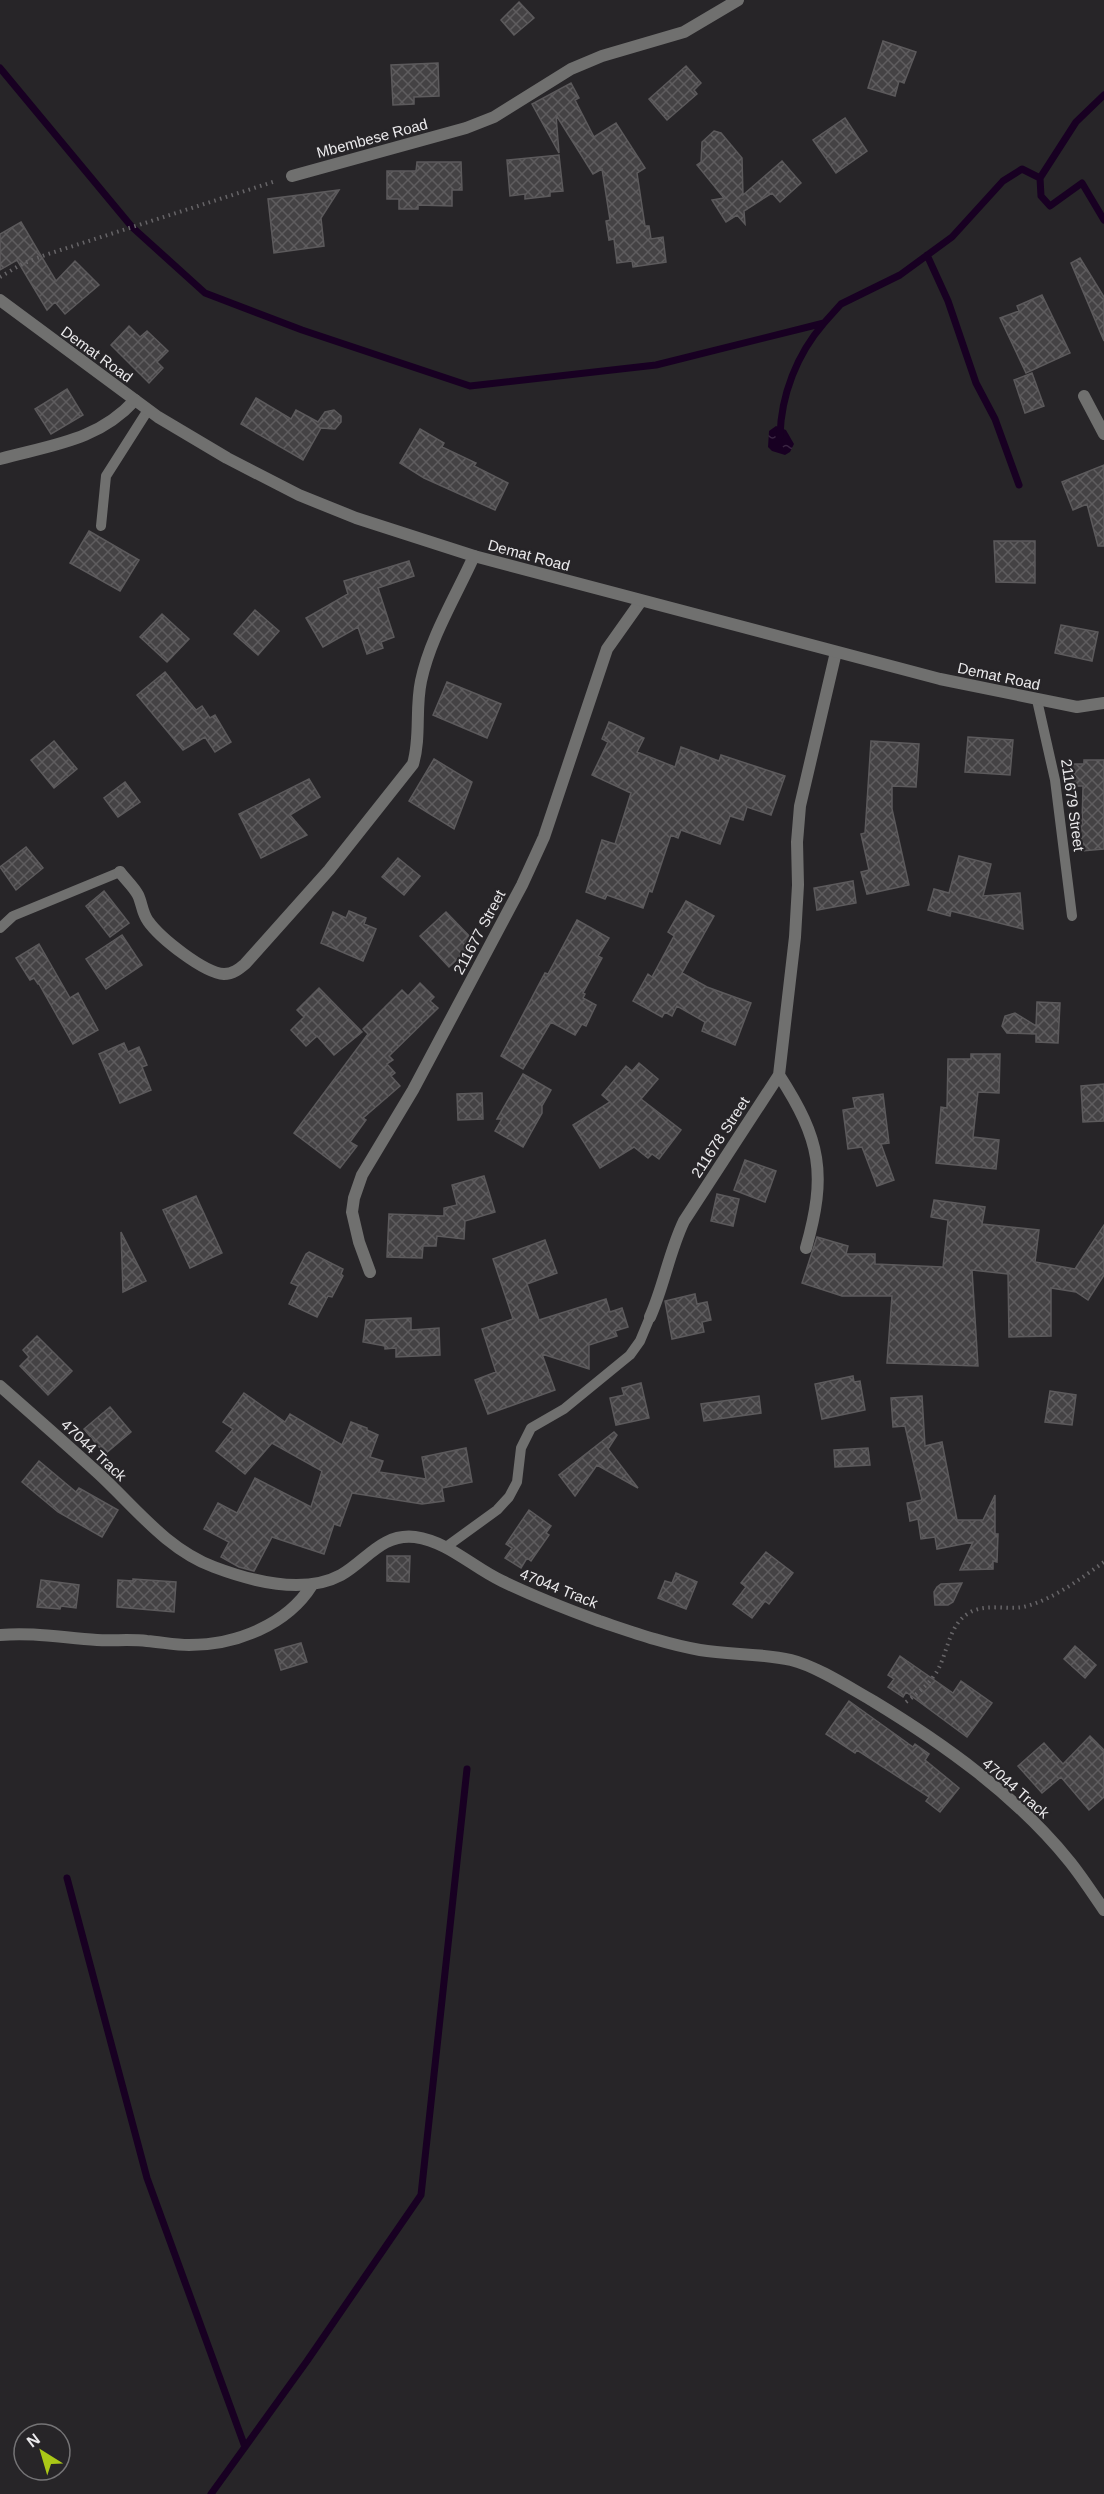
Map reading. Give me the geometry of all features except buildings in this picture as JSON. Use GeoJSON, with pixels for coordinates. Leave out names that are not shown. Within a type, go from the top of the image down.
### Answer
{"type":"FeatureCollection","features":[{"type":"Feature","properties":{"kind":"street","name":"Mbembese Road"},"geometry":{"type":"LineString","coordinates":[[292,176],[466,128],[494,117],[571,69],[602,56],[684,32],[738,0]]}},
{"type":"Feature","properties":{"kind":"street","name":"Demat Road"},"geometry":{"type":"LineString","coordinates":[[0,300],[148,410],[227,458],[299,495],[356,518],[474,556],[940,679],[1077,707],[1104,703]]}},
{"type":"Feature","properties":{"kind":"street"},"geometry":{"type":"LineString","coordinates":[[1084,396],[1104,434]]}},
{"type":"Feature","properties":{"kind":"street"},"geometry":{"type":"LineString","coordinates":[[0,459],[44,449],[99,430],[122,415],[135,400]]}},
{"type":"Feature","properties":{"kind":"street"},"geometry":{"type":"LineString","coordinates":[[120,873],[137,893],[146,919],[174,945],[207,970],[224,974],[234,972],[245,964],[329,870],[412,764],[416,752],[421,679],[436,638],[474,556]]}},
{"type":"Feature","properties":{"kind":"street","name":"211677 Street"},"geometry":{"type":"LineString","coordinates":[[370,1272],[359,1242],[352,1212],[362,1175],[413,1090],[522,885],[544,837],[607,649],[641,601]]}},
{"type":"Feature","properties":{"kind":"street","name":"211678 Street"},"geometry":{"type":"LineString","coordinates":[[650,1317],[658,1300],[672,1245],[684,1221],[779,1075],[794,948],[800,806],[836,652]]}},
{"type":"Feature","properties":{"kind":"street"},"geometry":{"type":"LineString","coordinates":[[779,1075],[817,1152],[819,1181],[816,1213],[806,1248]]}},
{"type":"Feature","properties":{"kind":"street","name":"47044 Track"},"geometry":{"type":"LineString","coordinates":[[0,1386],[100,1475],[151,1526],[187,1556],[250,1579],[312,1585],[341,1575],[370,1551],[393,1539],[413,1537],[446,1546],[499,1580],[597,1620],[661,1641],[701,1650],[793,1660],[844,1684],[955,1755],[1038,1826],[1070,1862],[1104,1910]]}},
{"type":"Feature","properties":{"kind":"street"},"geometry":{"type":"LineString","coordinates":[[0,1635],[42,1634],[95,1640],[145,1640],[189,1645],[218,1642],[237,1638],[266,1627],[286,1615],[303,1600],[312,1585]]}},
{"type":"Feature","properties":{"kind":"lane"},"geometry":{"type":"LineString","coordinates":[[101,526],[106,476],[148,410]]}},
{"type":"Feature","properties":{"kind":"lane","name":"211679 Street"},"geometry":{"type":"LineString","coordinates":[[1037,700],[1056,780],[1072,916]]}},
{"type":"Feature","properties":{"kind":"lane"},"geometry":{"type":"LineString","coordinates":[[0,928],[13,916],[120,873]]}},
{"type":"Feature","properties":{"kind":"lane","name":"211678 Street"},"geometry":{"type":"LineString","coordinates":[[446,1546],[497,1510],[509,1497],[518,1482],[521,1448],[531,1428],[564,1409],[630,1355],[640,1341],[650,1317]]}},
{"type":"Feature","properties":{"kind":"path"},"geometry":{"type":"LineString","coordinates":[[0,277],[22,264],[45,255],[292,176]]}},
{"type":"Feature","properties":{"kind":"path"},"geometry":{"type":"LineString","coordinates":[[890,1712],[925,1688],[944,1656],[955,1627],[968,1613],[976,1610],[1021,1607],[1037,1603],[1072,1584],[1104,1562]]}},
{"type":"Feature","properties":{"kind":"water"},"geometry":{"type":"Polygon","coordinates":[[[776,426],[786,430],[794,444],[790,452],[785,455],[772,451],[768,447],[769,431],[776,426]]]}},
{"type":"Feature","properties":{"kind":"waterway"},"geometry":{"type":"LineString","coordinates":[[0,68],[132,227],[205,293],[302,330],[470,386],[656,365],[824,323],[841,304],[900,275],[952,237],[1003,181],[1022,169],[1040,178],[1076,122],[1104,95]]}},
{"type":"Feature","properties":{"kind":"waterway"},"geometry":{"type":"LineString","coordinates":[[1040,178],[1041,196],[1050,206],[1082,183],[1104,220]]}},
{"type":"Feature","properties":{"kind":"waterway"},"geometry":{"type":"LineString","coordinates":[[927,255],[948,301],[976,383],[995,419],[1019,485]]}},
{"type":"Feature","properties":{"kind":"waterway"},"geometry":{"type":"LineString","coordinates":[[780,436],[784,405],[792,376],[806,348],[824,323]]}},
{"type":"Feature","properties":{"kind":"waterway"},"geometry":{"type":"LineString","coordinates":[[211,2494],[307,2361],[421,2195],[467,1769]]}},
{"type":"Feature","properties":{"kind":"waterway"},"geometry":{"type":"LineString","coordinates":[[67,1878],[147,2178],[245,2447]]}}]}
